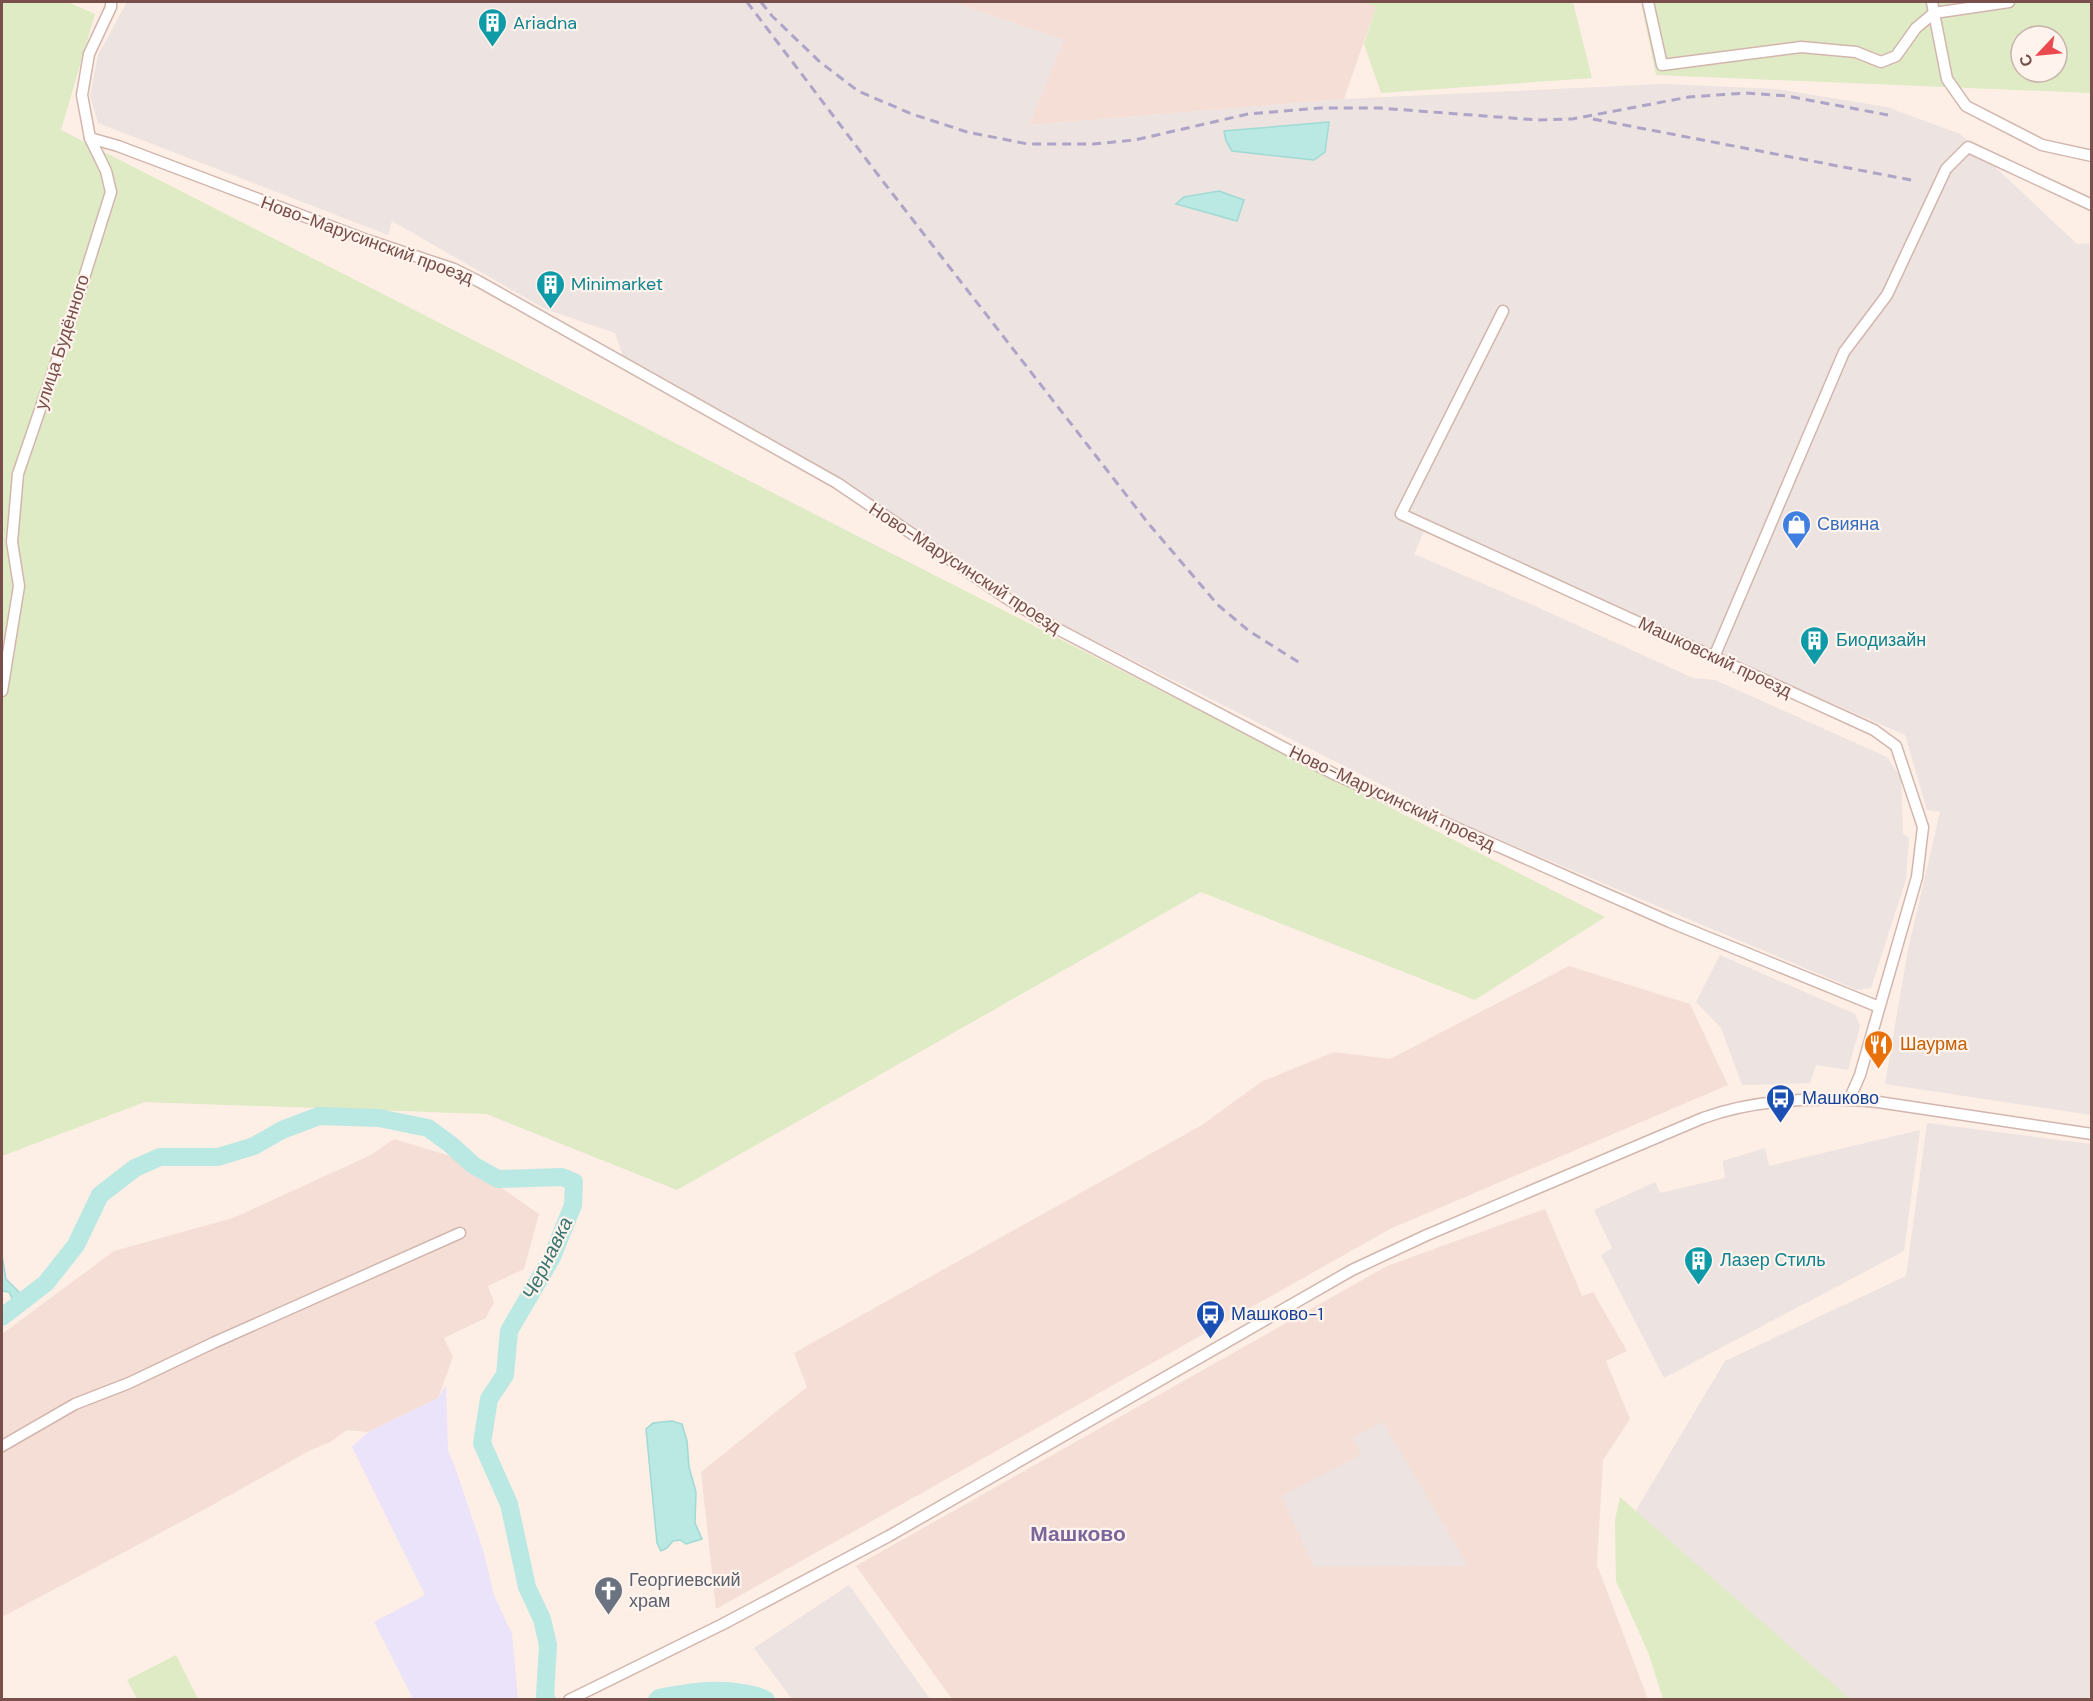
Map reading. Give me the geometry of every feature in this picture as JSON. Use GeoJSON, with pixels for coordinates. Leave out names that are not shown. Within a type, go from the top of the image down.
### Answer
{"type":"FeatureCollection","features":[{"type":"Feature","properties":{"kind":"street","name":"улица Будённого"},"geometry":{"type":"LineString","coordinates":[[2,691],[19,586],[12,542],[18,474],[111,192],[106,171],[90,138],[82,95],[88,54],[111,7],[111,2]]}},
{"type":"Feature","properties":{"kind":"street"},"geometry":{"type":"LineString","coordinates":[[1648,2],[1662,65],[1801,47],[1856,52],[1881,62],[1896,56],[1933,7],[2009,2]]}},
{"type":"Feature","properties":{"kind":"street"},"geometry":{"type":"LineString","coordinates":[[1933,7],[1947,79],[1966,106],[2042,145],[2091,156]]}},
{"type":"Feature","properties":{"kind":"street","name":"Ново-Марусинский проезд"},"geometry":{"type":"LineString","coordinates":[[90,138],[118,146],[367,240],[454,269],[478,280],[837,483],[1011,601],[1052,626],[1334,774],[1670,922],[1879,1007]]}},
{"type":"Feature","properties":{"kind":"street"},"geometry":{"type":"LineString","coordinates":[[1714,657],[1844,352],[1887,295],[1946,169],[1968,147],[2091,205]]}},
{"type":"Feature","properties":{"kind":"street","name":"Машковский проезд"},"geometry":{"type":"LineString","coordinates":[[1503,311],[1401,514],[1874,730],[1896,746],[1923,827],[1917,877],[1860,1075],[1849,1100]]}},
{"type":"Feature","properties":{"kind":"street"},"geometry":{"type":"LineString","coordinates":[[569,1700],[837,1565],[1311,1292],[1390,1251],[1726,1110],[1761,1103],[1849,1100],[1878,1102],[2091,1134]]}},
{"type":"Feature","properties":{"kind":"street"},"geometry":{"type":"LineString","coordinates":[[2,1446],[75,1404],[129,1383],[460,1233]]}},
{"type":"Feature","properties":{"kind":"shaded area"},"geometry":{"type":"Polygon","coordinates":[[[127,2],[953,2],[1064,40],[1029,125],[1344,99],[1663,84],[1776,89],[1887,107],[1960,134],[2077,244],[2091,243],[2091,1115],[1885,1084],[1908,950],[1940,812],[1927,810],[1905,735],[1426,527],[1414,554],[1693,678],[1715,680],[1887,757],[1901,778],[1903,834],[1909,837],[1906,879],[1871,988],[1857,990],[1448,818],[1055,621],[839,478],[623,356],[615,333],[545,309],[392,221],[388,235],[98,123],[90,95],[98,55],[127,2]]]}},
{"type":"Feature","properties":{"kind":"shaded area"},"geometry":{"type":"Polygon","coordinates":[[[953,2],[1367,2],[1376,7],[1344,99],[1029,125],[1063,40],[953,2]]]}},
{"type":"Feature","properties":{"kind":"shaded area"},"geometry":{"type":"Polygon","coordinates":[[[1720,955],[1855,1014],[1860,1026],[1848,1070],[1816,1065],[1810,1083],[1742,1085],[1721,1028],[1696,1002],[1720,955]]]}},
{"type":"Feature","properties":{"kind":"shaded area"},"geometry":{"type":"Polygon","coordinates":[[[1569,966],[1690,1004],[1728,1085],[1390,1229],[716,1609],[701,1472],[807,1387],[794,1353],[1202,1125],[1261,1082],[1334,1052],[1390,1059],[1569,966]]]}},
{"type":"Feature","properties":{"kind":"shaded area"},"geometry":{"type":"Polygon","coordinates":[[[1927,1123],[2091,1144],[2091,1699],[1844,1699],[1635,1512],[1725,1361],[1906,1276],[1927,1123]]]}},
{"type":"Feature","properties":{"kind":"shaded area"},"geometry":{"type":"Polygon","coordinates":[[[1920,1130],[1904,1251],[1664,1378],[1601,1255],[1612,1248],[1594,1210],[1655,1182],[1660,1193],[1725,1178],[1723,1161],[1765,1148],[1769,1166],[1920,1130]]]}},
{"type":"Feature","properties":{"kind":"shaded area"},"geometry":{"type":"Polygon","coordinates":[[[394,1139],[460,1159],[539,1214],[524,1269],[488,1286],[494,1302],[486,1318],[444,1338],[453,1357],[438,1398],[368,1432],[347,1430],[330,1442],[309,1451],[2,1617],[2,1334],[114,1251],[233,1218],[371,1155],[394,1139]]]}},
{"type":"Feature","properties":{"kind":"shaded area"},"geometry":{"type":"Polygon","coordinates":[[[1545,1209],[1582,1296],[1593,1292],[1627,1351],[1606,1361],[1630,1419],[1603,1460],[1597,1565],[1648,1699],[952,1699],[856,1566],[1387,1266],[1545,1209]]]}},
{"type":"Feature","properties":{"kind":"shaded area"},"geometry":{"type":"Polygon","coordinates":[[[446,1385],[448,1451],[484,1553],[494,1595],[512,1634],[518,1699],[413,1699],[374,1622],[425,1595],[352,1447],[368,1432],[438,1398],[446,1385]]]}},
{"type":"Feature","properties":{"kind":"shaded area"},"geometry":{"type":"Polygon","coordinates":[[[1383,1422],[1468,1566],[1314,1567],[1281,1496],[1361,1455],[1353,1437],[1383,1422]]]}},
{"type":"Feature","properties":{"kind":"shaded area"},"geometry":{"type":"Polygon","coordinates":[[[849,1585],[930,1699],[792,1699],[754,1648],[849,1585]]]}},
{"type":"Feature","properties":{"kind":"green space"},"geometry":{"type":"Polygon","coordinates":[[[2,2],[68,2],[95,14],[61,130],[1605,917],[1475,1000],[1201,892],[677,1190],[486,1114],[145,1102],[2,1156],[2,2]]]}},
{"type":"Feature","properties":{"kind":"green space"},"geometry":{"type":"Polygon","coordinates":[[[1364,2],[1573,2],[1592,78],[1381,93],[1364,44],[1376,7],[1364,2]]]}},
{"type":"Feature","properties":{"kind":"green space"},"geometry":{"type":"Polygon","coordinates":[[[1641,2],[2091,2],[2091,93],[1656,75],[1641,2]]]}},
{"type":"Feature","properties":{"kind":"green space"},"geometry":{"type":"Polygon","coordinates":[[[1620,1497],[1850,1699],[1663,1699],[1648,1652],[1616,1581],[1615,1520],[1620,1497]]]}},
{"type":"Feature","properties":{"kind":"green space"},"geometry":{"type":"Polygon","coordinates":[[[176,1655],[198,1699],[137,1699],[127,1680],[176,1655]]]}},
{"type":"Feature","properties":{"kind":"water"},"geometry":{"type":"Polygon","coordinates":[[[1329,122],[1325,152],[1314,160],[1232,151],[1226,141],[1224,131],[1329,122]]]}},
{"type":"Feature","properties":{"kind":"water"},"geometry":{"type":"Polygon","coordinates":[[[1219,191],[1244,200],[1237,221],[1176,204],[1184,197],[1219,191]]]}},
{"type":"Feature","properties":{"kind":"water"},"geometry":{"type":"Polygon","coordinates":[[[2,1255],[6,1279],[22,1295],[13,1300],[9,1292],[2,1291],[2,1255]]]}},
{"type":"Feature","properties":{"kind":"water"},"geometry":{"type":"Polygon","coordinates":[[[672,1421],[682,1424],[687,1441],[689,1467],[696,1492],[695,1523],[702,1539],[686,1544],[680,1540],[673,1541],[661,1551],[657,1543],[646,1429],[653,1423],[672,1421]]]}},
{"type":"Feature","properties":{"kind":"waterway","name":"Чернавка"},"geometry":{"type":"LineString","coordinates":[[2,1317],[46,1283],[76,1245],[100,1195],[135,1168],[160,1157],[218,1157],[254,1146],[282,1130],[319,1116],[379,1118],[428,1128],[473,1165],[498,1179],[562,1177],[574,1182],[573,1205],[552,1257],[509,1331],[505,1375],[489,1399],[482,1443],[509,1504],[527,1587],[542,1619],[548,1645],[545,1696],[547,1700]]}},
{"type":"Feature","properties":{"kind":"waterway","name":"Чернавка"},"geometry":{"type":"LineString","coordinates":[[657,1700],[701,1691],[743,1693],[766,1700]]}},
{"type":"Feature","properties":{"kind":"railway"},"geometry":{"type":"LineString","coordinates":[[747,2],[1148,523],[1218,605],[1249,631],[1303,665]]}},
{"type":"Feature","properties":{"kind":"railway"},"geometry":{"type":"LineString","coordinates":[[761,2],[772,16],[820,62],[858,91],[912,114],[967,132],[1028,144],[1093,144],[1135,140],[1248,114],[1320,108],[1379,108],[1538,120],[1572,119],[1689,97],[1746,93],[1787,96],[1888,115]]}},
{"type":"Feature","properties":{"kind":"railway"},"geometry":{"type":"LineString","coordinates":[[1593,119],[1911,180]]}},
{"type":"Feature","properties":{"kind":"place","name":"Ariadna"},"geometry":{"type":"Point","coordinates":[492,48]}},
{"type":"Feature","properties":{"kind":"place","name":"Minimarket"},"geometry":{"type":"Point","coordinates":[550,310]}},
{"type":"Feature","properties":{"kind":"place","name":"Свияна"},"geometry":{"type":"Point","coordinates":[1796,550]}},
{"type":"Feature","properties":{"kind":"place","name":"Биодизайн"},"geometry":{"type":"Point","coordinates":[1815,666]}},
{"type":"Feature","properties":{"kind":"place","name":"Шаурма"},"geometry":{"type":"Point","coordinates":[1879,1070]}},
{"type":"Feature","properties":{"kind":"place","name":"Машково"},"geometry":{"type":"Point","coordinates":[1781,1124]}},
{"type":"Feature","properties":{"kind":"place","name":"Лазер Стиль"},"geometry":{"type":"Point","coordinates":[1699,1286]}},
{"type":"Feature","properties":{"kind":"place","name":"Машково-1"},"geometry":{"type":"Point","coordinates":[1210,1340]}},
{"type":"Feature","properties":{"kind":"place","name":"Георгиевский храм"},"geometry":{"type":"Point","coordinates":[608,1616]}},
{"type":"Feature","properties":{"kind":"district","name":"Машково"},"geometry":{"type":"Point","coordinates":[1078,1534]}}]}
